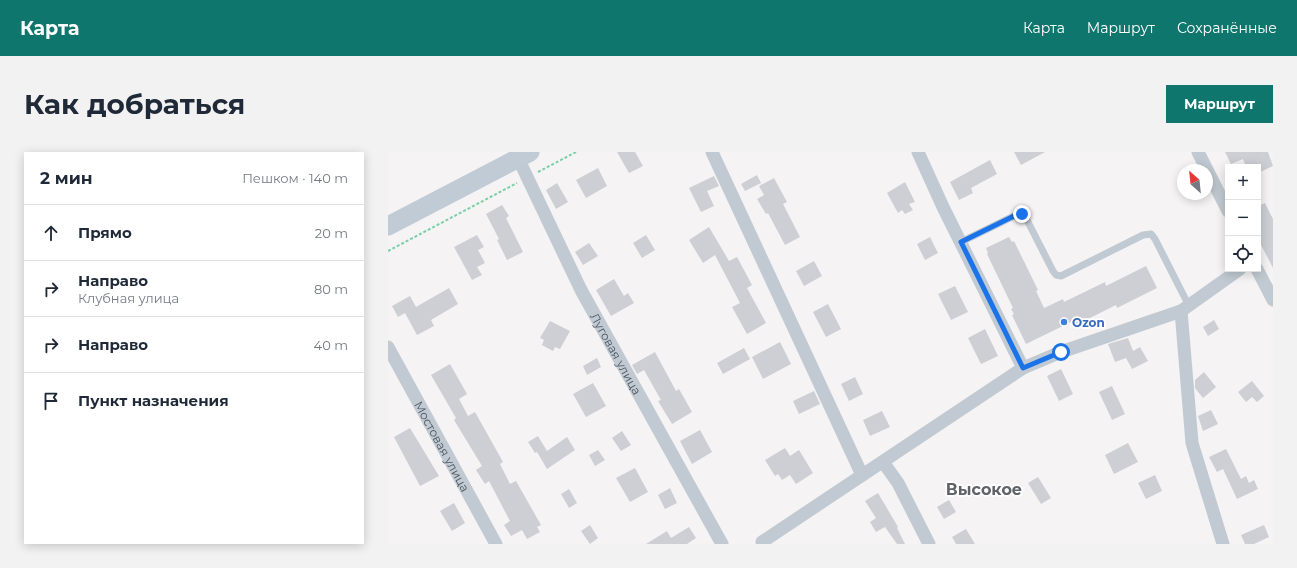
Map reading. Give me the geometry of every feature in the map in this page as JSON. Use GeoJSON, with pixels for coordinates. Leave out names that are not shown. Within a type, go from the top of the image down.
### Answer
{"type":"FeatureCollection","features":[{"type":"Feature","properties":{"kind":"main road"},"geometry":{"type":"LineString","coordinates":[[388,226],[514,156]]}},
{"type":"Feature","properties":{"kind":"street"},"geometry":{"type":"LineString","coordinates":[[712,152],[862,475]]}},
{"type":"Feature","properties":{"kind":"street"},"geometry":{"type":"LineString","coordinates":[[918,152],[1023,368]]}},
{"type":"Feature","properties":{"kind":"street"},"geometry":{"type":"LineString","coordinates":[[1198,152],[1225,205]]}},
{"type":"Feature","properties":{"kind":"street","name":"Луговая улица"},"geometry":{"type":"LineString","coordinates":[[514,156],[527,177],[581,290],[722,544]]}},
{"type":"Feature","properties":{"kind":"street"},"geometry":{"type":"LineString","coordinates":[[762,543],[1023,368],[1061,352],[1185,309],[1236,272]]}},
{"type":"Feature","properties":{"kind":"street"},"geometry":{"type":"LineString","coordinates":[[1259,272],[1273,300]]}},
{"type":"Feature","properties":{"kind":"street"},"geometry":{"type":"LineString","coordinates":[[1185,309],[1192,443],[1223,544]]}},
{"type":"Feature","properties":{"kind":"street","name":"Мостовая улица"},"geometry":{"type":"LineString","coordinates":[[388,348],[496,544]]}},
{"type":"Feature","properties":{"kind":"street"},"geometry":{"type":"LineString","coordinates":[[883,462],[898,483],[929,544]]}},
{"type":"Feature","properties":{"kind":"lane"},"geometry":{"type":"LineString","coordinates":[[961,242],[1016,215],[1022,214],[1027,220],[1056,276],[1061,276],[1143,235],[1151,234],[1155,239],[1185,309]]}},
{"type":"Feature","properties":{"kind":"path"},"geometry":{"type":"LineString","coordinates":[[388,251],[576,152]]}},
{"type":"Feature","properties":{"kind":"building"},"geometry":{"type":"Polygon","coordinates":[[[617,152],[635,152],[643,166],[629,173],[617,152]]]}},
{"type":"Feature","properties":{"kind":"building"},"geometry":{"type":"Polygon","coordinates":[[[1014,152],[1045,152],[1021,165],[1014,152]]]}},
{"type":"Feature","properties":{"kind":"building"},"geometry":{"type":"Polygon","coordinates":[[[1225,152],[1268,152],[1273,166],[1261,172],[1261,164],[1245,164],[1243,159],[1231,164],[1225,152]]]}},
{"type":"Feature","properties":{"kind":"building"},"geometry":{"type":"Polygon","coordinates":[[[990,160],[997,174],[971,188],[973,193],[959,200],[950,182],[990,160]]]}},
{"type":"Feature","properties":{"kind":"building"},"geometry":{"type":"Polygon","coordinates":[[[598,168],[607,186],[586,198],[576,180],[598,168]]]}},
{"type":"Feature","properties":{"kind":"building"},"geometry":{"type":"Polygon","coordinates":[[[757,175],[761,183],[745,191],[741,184],[757,175]]]}},
{"type":"Feature","properties":{"kind":"building"},"geometry":{"type":"Polygon","coordinates":[[[714,176],[719,186],[707,191],[714,206],[701,212],[689,188],[714,176]]]}},
{"type":"Feature","properties":{"kind":"building"},"geometry":{"type":"Polygon","coordinates":[[[774,178],[787,202],[783,204],[800,237],[785,245],[768,213],[766,214],[757,199],[764,195],[759,186],[774,178]]]}},
{"type":"Feature","properties":{"kind":"building"},"geometry":{"type":"Polygon","coordinates":[[[905,182],[915,202],[909,204],[913,210],[905,214],[902,210],[898,213],[887,193],[905,182]]]}},
{"type":"Feature","properties":{"kind":"building"},"geometry":{"type":"Polygon","coordinates":[[[557,183],[568,202],[556,209],[546,190],[557,183]]]}},
{"type":"Feature","properties":{"kind":"building"},"geometry":{"type":"Polygon","coordinates":[[[1265,203],[1273,219],[1273,268],[1261,245],[1261,205],[1265,203]]]}},
{"type":"Feature","properties":{"kind":"building"},"geometry":{"type":"Polygon","coordinates":[[[502,205],[509,216],[506,218],[523,252],[507,260],[497,240],[499,239],[486,214],[502,205]]]}},
{"type":"Feature","properties":{"kind":"building"},"geometry":{"type":"Polygon","coordinates":[[[709,227],[729,261],[737,257],[752,285],[747,288],[766,323],[747,334],[732,307],[740,303],[715,255],[703,263],[689,240],[709,227]]]}},
{"type":"Feature","properties":{"kind":"building"},"geometry":{"type":"Polygon","coordinates":[[[477,235],[484,247],[478,250],[485,263],[477,267],[482,275],[472,280],[454,247],[477,235]]]}},
{"type":"Feature","properties":{"kind":"building"},"geometry":{"type":"Polygon","coordinates":[[[646,235],[655,250],[642,258],[633,243],[646,235]]]}},
{"type":"Feature","properties":{"kind":"building"},"geometry":{"type":"Polygon","coordinates":[[[930,237],[938,253],[925,260],[917,244],[930,237]]]}},
{"type":"Feature","properties":{"kind":"building"},"geometry":{"type":"Polygon","coordinates":[[[1009,237],[1012,242],[1014,241],[1038,290],[1036,291],[1044,308],[1063,299],[1064,302],[1105,282],[1106,286],[1146,266],[1157,288],[1117,308],[1116,305],[1076,325],[1073,321],[1026,344],[1012,315],[1014,314],[1011,309],[1013,308],[987,254],[986,248],[1009,237]]]}},
{"type":"Feature","properties":{"kind":"building"},"geometry":{"type":"Polygon","coordinates":[[[589,243],[598,256],[583,265],[575,252],[589,243]]]}},
{"type":"Feature","properties":{"kind":"building"},"geometry":{"type":"Polygon","coordinates":[[[814,261],[822,276],[804,286],[796,271],[814,261]]]}},
{"type":"Feature","properties":{"kind":"building"},"geometry":{"type":"Polygon","coordinates":[[[614,279],[624,296],[628,293],[634,303],[611,316],[596,290],[614,279]]]}},
{"type":"Feature","properties":{"kind":"building"},"geometry":{"type":"Polygon","coordinates":[[[955,286],[968,312],[951,320],[938,294],[955,286]]]}},
{"type":"Feature","properties":{"kind":"building"},"geometry":{"type":"Polygon","coordinates":[[[449,288],[458,304],[431,320],[434,326],[417,335],[405,313],[398,317],[392,306],[410,296],[416,307],[449,288]]]}},
{"type":"Feature","properties":{"kind":"building"},"geometry":{"type":"Polygon","coordinates":[[[828,304],[841,329],[826,337],[813,312],[828,304]]]}},
{"type":"Feature","properties":{"kind":"building"},"geometry":{"type":"Polygon","coordinates":[[[1214,320],[1219,329],[1208,336],[1203,327],[1214,320]]]}},
{"type":"Feature","properties":{"kind":"building"},"geometry":{"type":"Polygon","coordinates":[[[550,321],[570,331],[560,349],[555,347],[553,351],[542,345],[544,340],[540,338],[550,321]]]}},
{"type":"Feature","properties":{"kind":"building"},"geometry":{"type":"Polygon","coordinates":[[[985,329],[998,356],[981,364],[968,338],[985,329]]]}},
{"type":"Feature","properties":{"kind":"building"},"geometry":{"type":"Polygon","coordinates":[[[1128,338],[1133,351],[1140,347],[1148,361],[1132,369],[1126,358],[1115,362],[1108,344],[1128,338]]]}},
{"type":"Feature","properties":{"kind":"building"},"geometry":{"type":"Polygon","coordinates":[[[780,342],[791,364],[763,379],[752,357],[780,342]]]}},
{"type":"Feature","properties":{"kind":"building"},"geometry":{"type":"Polygon","coordinates":[[[744,348],[750,359],[723,374],[717,363],[744,348]]]}},
{"type":"Feature","properties":{"kind":"building"},"geometry":{"type":"Polygon","coordinates":[[[655,352],[676,391],[679,389],[692,412],[672,424],[658,401],[661,400],[644,370],[637,374],[632,365],[655,352]]]}},
{"type":"Feature","properties":{"kind":"building"},"geometry":{"type":"Polygon","coordinates":[[[597,358],[601,367],[587,375],[583,366],[597,358]]]}},
{"type":"Feature","properties":{"kind":"building"},"geometry":{"type":"Polygon","coordinates":[[[450,364],[467,394],[459,399],[468,416],[475,412],[503,462],[500,464],[510,484],[516,481],[541,525],[537,527],[540,532],[527,539],[522,530],[511,536],[504,525],[510,521],[489,481],[485,484],[476,470],[482,466],[454,420],[456,418],[431,375],[450,364]]]}},
{"type":"Feature","properties":{"kind":"building"},"geometry":{"type":"Polygon","coordinates":[[[1061,369],[1073,394],[1059,401],[1047,376],[1061,369]]]}},
{"type":"Feature","properties":{"kind":"building"},"geometry":{"type":"Polygon","coordinates":[[[1204,372],[1216,387],[1203,398],[1195,388],[1195,380],[1204,372]]]}},
{"type":"Feature","properties":{"kind":"building"},"geometry":{"type":"Polygon","coordinates":[[[855,377],[863,394],[849,401],[841,384],[855,377]]]}},
{"type":"Feature","properties":{"kind":"building"},"geometry":{"type":"Polygon","coordinates":[[[1252,381],[1264,396],[1257,402],[1252,397],[1246,402],[1238,392],[1252,381]]]}},
{"type":"Feature","properties":{"kind":"building"},"geometry":{"type":"Polygon","coordinates":[[[593,383],[606,406],[586,417],[573,394],[593,383]]]}},
{"type":"Feature","properties":{"kind":"building"},"geometry":{"type":"Polygon","coordinates":[[[1112,386],[1125,414],[1112,420],[1099,392],[1112,386]]]}},
{"type":"Feature","properties":{"kind":"building"},"geometry":{"type":"Polygon","coordinates":[[[814,391],[820,404],[799,414],[793,401],[814,391]]]}},
{"type":"Feature","properties":{"kind":"building"},"geometry":{"type":"Polygon","coordinates":[[[1211,410],[1218,424],[1203,431],[1198,416],[1211,410]]]}},
{"type":"Feature","properties":{"kind":"building"},"geometry":{"type":"Polygon","coordinates":[[[882,411],[890,427],[870,436],[863,420],[882,411]]]}},
{"type":"Feature","properties":{"kind":"building"},"geometry":{"type":"Polygon","coordinates":[[[410,428],[439,476],[420,486],[394,437],[410,428]]]}},
{"type":"Feature","properties":{"kind":"building"},"geometry":{"type":"Polygon","coordinates":[[[700,430],[712,452],[692,464],[680,441],[700,430]]]}},
{"type":"Feature","properties":{"kind":"building"},"geometry":{"type":"Polygon","coordinates":[[[622,431],[631,445],[621,451],[612,438],[622,431]]]}},
{"type":"Feature","properties":{"kind":"building"},"geometry":{"type":"Polygon","coordinates":[[[538,436],[547,451],[567,437],[575,450],[547,469],[537,452],[535,453],[528,442],[538,436]]]}},
{"type":"Feature","properties":{"kind":"building"},"geometry":{"type":"Polygon","coordinates":[[[1128,443],[1138,462],[1114,474],[1105,455],[1128,443]]]}},
{"type":"Feature","properties":{"kind":"building"},"geometry":{"type":"Polygon","coordinates":[[[785,448],[790,456],[799,450],[813,473],[796,484],[790,475],[782,480],[778,474],[775,476],[765,460],[785,448]]]}},
{"type":"Feature","properties":{"kind":"building"},"geometry":{"type":"Polygon","coordinates":[[[1226,449],[1241,479],[1246,476],[1249,483],[1254,480],[1258,489],[1237,499],[1223,469],[1217,472],[1209,457],[1226,449]]]}},
{"type":"Feature","properties":{"kind":"building"},"geometry":{"type":"Polygon","coordinates":[[[598,450],[605,460],[595,466],[589,455],[598,450]]]}},
{"type":"Feature","properties":{"kind":"building"},"geometry":{"type":"Polygon","coordinates":[[[635,468],[648,492],[630,502],[616,478],[635,468]]]}},
{"type":"Feature","properties":{"kind":"building"},"geometry":{"type":"Polygon","coordinates":[[[1155,475],[1162,491],[1146,499],[1138,483],[1155,475]]]}},
{"type":"Feature","properties":{"kind":"building"},"geometry":{"type":"Polygon","coordinates":[[[1038,477],[1051,498],[1041,504],[1028,483],[1038,477]]]}},
{"type":"Feature","properties":{"kind":"building"},"geometry":{"type":"Polygon","coordinates":[[[670,488],[677,503],[665,509],[658,495],[670,488]]]}},
{"type":"Feature","properties":{"kind":"building"},"geometry":{"type":"Polygon","coordinates":[[[569,489],[577,503],[569,508],[561,494],[569,489]]]}},
{"type":"Feature","properties":{"kind":"building"},"geometry":{"type":"Polygon","coordinates":[[[878,493],[898,527],[897,528],[905,544],[897,544],[885,527],[876,532],[870,522],[876,518],[865,501],[878,493]]]}},
{"type":"Feature","properties":{"kind":"building"},"geometry":{"type":"Polygon","coordinates":[[[949,500],[956,512],[944,519],[937,507],[949,500]]]}},
{"type":"Feature","properties":{"kind":"building"},"geometry":{"type":"Polygon","coordinates":[[[454,503],[465,523],[452,531],[440,511],[454,503]]]}},
{"type":"Feature","properties":{"kind":"building"},"geometry":{"type":"Polygon","coordinates":[[[590,525],[598,538],[590,544],[581,531],[590,525]]]}},
{"type":"Feature","properties":{"kind":"building"},"geometry":{"type":"Polygon","coordinates":[[[1264,525],[1269,537],[1254,544],[1245,544],[1241,535],[1264,525]]]}},
{"type":"Feature","properties":{"kind":"building"},"geometry":{"type":"Polygon","coordinates":[[[689,527],[696,538],[687,544],[646,544],[667,531],[671,538],[689,527]]]}},
{"type":"Feature","properties":{"kind":"building"},"geometry":{"type":"Polygon","coordinates":[[[966,529],[975,544],[956,544],[952,537],[966,529]]]}},
{"type":"Feature","properties":{"kind":"place","name":"Ozon"},"geometry":{"type":"Point","coordinates":[1064,322]}},
{"type":"Feature","properties":{"kind":"district","name":"Высокое"},"geometry":{"type":"Point","coordinates":[984,489]}},
{"type":"Feature","properties":{"kind":"route"},"geometry":{"type":"LineString","coordinates":[[1022,214],[1016,215],[961,242],[1023,368],[1061,352]]}}]}
